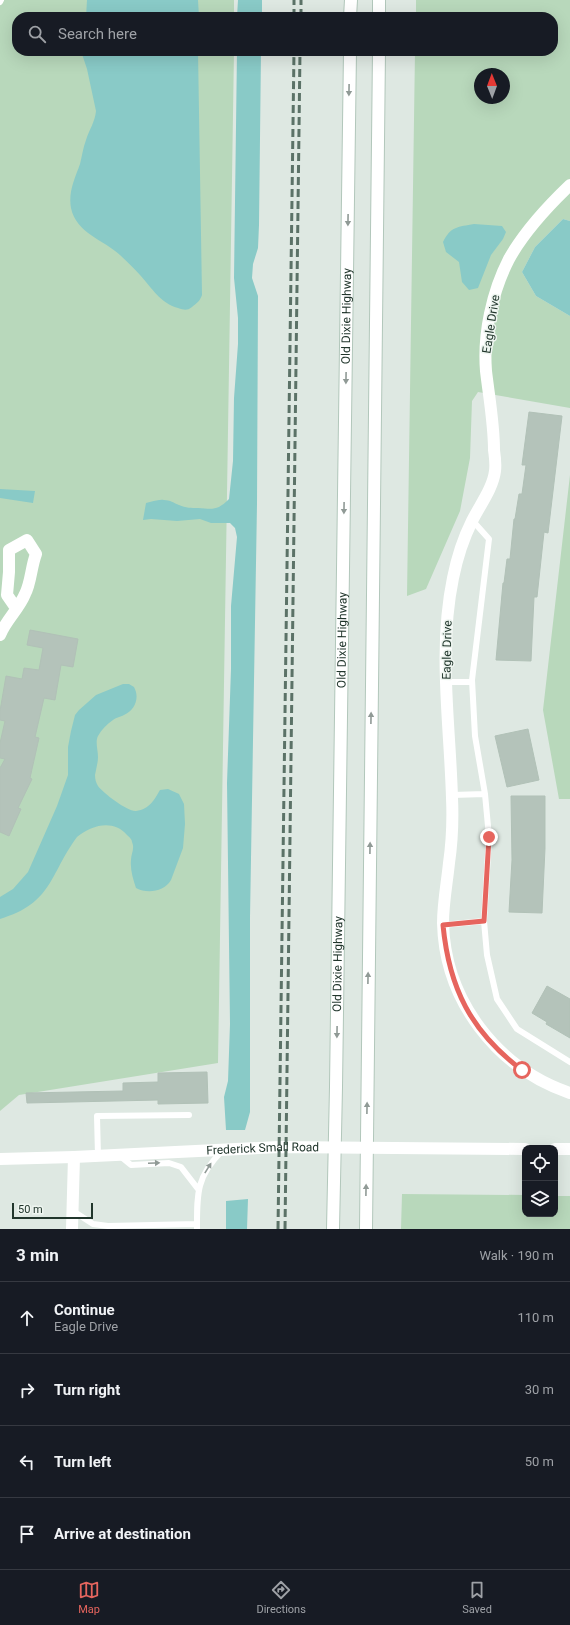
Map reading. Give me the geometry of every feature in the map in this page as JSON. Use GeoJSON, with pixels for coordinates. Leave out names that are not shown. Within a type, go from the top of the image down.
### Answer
{"type":"FeatureCollection","features":[{"type":"Feature","properties":{"kind":"main road"},"geometry":{"type":"LineString","coordinates":[[350,0],[350,12]]}},
{"type":"Feature","properties":{"kind":"main road"},"geometry":{"type":"LineString","coordinates":[[379,0],[379,12]]}},
{"type":"Feature","properties":{"kind":"main road","name":"Old Dixie Highway"},"geometry":{"type":"LineString","coordinates":[[333,1229],[350,56]]}},
{"type":"Feature","properties":{"kind":"main road"},"geometry":{"type":"LineString","coordinates":[[366,1229],[378,56]]}},
{"type":"Feature","properties":{"kind":"main road","name":"Eagle Drive"},"geometry":{"type":"LineString","coordinates":[[570,185],[526,234],[510,258],[496,290],[490,314],[486,350],[486,368],[494,440],[495,470],[485,496],[472,520],[459,556],[450,596],[446,639],[446,682],[452,795],[452,828],[443,925],[446,949],[453,980],[463,1002],[477,1025],[492,1044],[522,1070],[570,1093]]}},
{"type":"Feature","properties":{"kind":"main road"},"geometry":{"type":"LineString","coordinates":[[0,635],[4,625],[26,594],[32,565],[36,554],[27,540],[9,550],[7,595],[16,608]]}},
{"type":"Feature","properties":{"kind":"main road","name":"Frederick Small Road"},"geometry":{"type":"LineString","coordinates":[[0,1159],[98,1156],[279,1147],[522,1149]]}},
{"type":"Feature","properties":{"kind":"main road"},"geometry":{"type":"LineString","coordinates":[[558,1149],[570,1149]]}},
{"type":"Feature","properties":{"kind":"main road"},"geometry":{"type":"LineString","coordinates":[[72,1229],[74,1157]]}},
{"type":"Feature","properties":{"kind":"lane"},"geometry":{"type":"LineString","coordinates":[[472,520],[489,539],[472,682],[474,736],[485,794],[489,837],[484,921],[487,956],[497,999],[517,1029],[570,1062]]}},
{"type":"Feature","properties":{"kind":"lane"},"geometry":{"type":"LineString","coordinates":[[446,682],[472,682]]}},
{"type":"Feature","properties":{"kind":"lane"},"geometry":{"type":"LineString","coordinates":[[452,795],[485,794]]}},
{"type":"Feature","properties":{"kind":"lane"},"geometry":{"type":"LineString","coordinates":[[443,925],[484,921]]}},
{"type":"Feature","properties":{"kind":"lane"},"geometry":{"type":"LineString","coordinates":[[98,1156],[97,1116],[189,1115]]}},
{"type":"Feature","properties":{"kind":"lane"},"geometry":{"type":"LineString","coordinates":[[72,1211],[93,1224],[108,1226],[197,1226],[198,1189],[209,1165],[223,1150]]}},
{"type":"Feature","properties":{"kind":"lane"},"geometry":{"type":"LineString","coordinates":[[118,1155],[131,1165],[169,1163],[182,1167],[198,1189]]}},
{"type":"Feature","properties":{"kind":"green space"},"geometry":{"type":"Polygon","coordinates":[[[0,0],[234,0],[234,12],[12,12],[12,56],[234,56],[218,1063],[19,1095],[0,1111],[0,0]]]}},
{"type":"Feature","properties":{"kind":"green space"},"geometry":{"type":"Polygon","coordinates":[[[416,0],[570,0],[570,221],[563,219],[535,247],[522,272],[536,296],[570,316],[570,408],[478,392],[472,401],[470,458],[460,511],[426,589],[407,596],[415,56],[558,56],[558,12],[416,12],[416,0]]]}},
{"type":"Feature","properties":{"kind":"green space"},"geometry":{"type":"Polygon","coordinates":[[[570,475],[570,799],[559,799],[543,710],[570,475]]]}},
{"type":"Feature","properties":{"kind":"green space"},"geometry":{"type":"Polygon","coordinates":[[[402,1194],[522,1195],[522,1217],[558,1217],[558,1196],[570,1196],[570,1229],[401,1229],[402,1194]]]}},
{"type":"Feature","properties":{"kind":"water"},"geometry":{"type":"Polygon","coordinates":[[[87,0],[198,0],[199,12],[86,12],[87,0]]]}},
{"type":"Feature","properties":{"kind":"water"},"geometry":{"type":"Polygon","coordinates":[[[238,0],[262,0],[262,12],[237,12],[238,0]]]}},
{"type":"Feature","properties":{"kind":"water"},"geometry":{"type":"Polygon","coordinates":[[[83,56],[198,56],[202,295],[198,302],[187,310],[172,306],[161,299],[138,272],[120,255],[84,230],[74,217],[70,202],[71,191],[96,111],[83,56]]]}},
{"type":"Feature","properties":{"kind":"water"},"geometry":{"type":"Polygon","coordinates":[[[237,56],[261,56],[259,225],[258,248],[253,264],[252,278],[258,296],[257,504],[250,918],[250,1112],[245,1130],[226,1130],[224,1097],[228,1081],[230,1024],[227,783],[231,669],[231,606],[237,537],[235,528],[230,523],[211,523],[200,519],[177,521],[151,519],[143,520],[146,503],[166,500],[191,508],[211,509],[221,506],[229,499],[233,461],[234,398],[238,344],[238,318],[234,278],[237,56]]]}},
{"type":"Feature","properties":{"kind":"water"},"geometry":{"type":"Polygon","coordinates":[[[563,219],[570,221],[570,316],[536,296],[522,272],[535,247],[563,219]]]}},
{"type":"Feature","properties":{"kind":"water"},"geometry":{"type":"Polygon","coordinates":[[[474,224],[502,226],[506,232],[503,239],[491,255],[478,288],[469,290],[462,282],[459,262],[446,252],[443,242],[452,230],[474,224]]]}},
{"type":"Feature","properties":{"kind":"water"},"geometry":{"type":"Polygon","coordinates":[[[0,489],[35,491],[33,503],[0,498],[0,489]]]}},
{"type":"Feature","properties":{"kind":"water"},"geometry":{"type":"Polygon","coordinates":[[[123,684],[129,684],[134,687],[136,691],[137,695],[134,707],[128,713],[109,723],[98,736],[98,759],[95,775],[96,781],[98,786],[110,797],[127,808],[136,811],[148,806],[160,790],[168,789],[179,794],[184,804],[185,824],[183,848],[171,880],[164,887],[155,891],[145,891],[136,888],[131,867],[133,847],[131,839],[115,827],[109,825],[96,827],[89,829],[77,837],[48,886],[40,896],[30,905],[0,919],[0,897],[13,889],[28,872],[57,806],[68,775],[68,747],[75,715],[96,695],[123,684]]]}},
{"type":"Feature","properties":{"kind":"water"},"geometry":{"type":"Polygon","coordinates":[[[248,1199],[247,1229],[226,1229],[226,1201],[248,1199]]]}},
{"type":"Feature","properties":{"kind":"building"},"geometry":{"type":"Polygon","coordinates":[[[529,412],[562,416],[548,533],[544,532],[537,597],[534,597],[531,661],[496,660],[503,583],[507,559],[510,559],[514,519],[519,494],[522,494],[526,465],[522,465],[529,412]]]}},
{"type":"Feature","properties":{"kind":"building"},"geometry":{"type":"Polygon","coordinates":[[[30,630],[78,639],[73,667],[61,665],[55,700],[44,698],[35,737],[39,738],[30,778],[32,779],[18,808],[21,809],[9,836],[0,832],[0,768],[5,759],[0,758],[0,743],[5,721],[0,720],[0,711],[6,676],[22,679],[24,668],[39,670],[43,648],[27,645],[30,630]]]}},
{"type":"Feature","properties":{"kind":"building"},"geometry":{"type":"Polygon","coordinates":[[[528,729],[539,780],[507,787],[495,736],[528,729]]]}},
{"type":"Feature","properties":{"kind":"building"},"geometry":{"type":"Polygon","coordinates":[[[511,796],[545,796],[545,848],[542,913],[509,912],[512,860],[511,796]]]}},
{"type":"Feature","properties":{"kind":"building"},"geometry":{"type":"Polygon","coordinates":[[[547,986],[570,999],[570,1038],[546,1024],[547,1022],[532,1013],[547,986]]]}},
{"type":"Feature","properties":{"kind":"building"},"geometry":{"type":"Polygon","coordinates":[[[207,1072],[208,1103],[158,1104],[158,1100],[27,1103],[26,1093],[123,1091],[123,1083],[158,1082],[158,1073],[207,1072]]]}},
{"type":"Feature","properties":{"kind":"railway"},"geometry":{"type":"LineString","coordinates":[[294,0],[294,12]]}},
{"type":"Feature","properties":{"kind":"railway"},"geometry":{"type":"LineString","coordinates":[[301,0],[301,12]]}},
{"type":"Feature","properties":{"kind":"railway"},"geometry":{"type":"LineString","coordinates":[[278,1229],[294,56]]}},
{"type":"Feature","properties":{"kind":"railway"},"geometry":{"type":"LineString","coordinates":[[285,1229],[300,56]]}},
{"type":"Feature","properties":{"kind":"route"},"geometry":{"type":"LineString","coordinates":[[489,837],[484,921],[443,925],[446,949],[453,980],[463,1002],[477,1025],[492,1044],[522,1070]]}}]}
